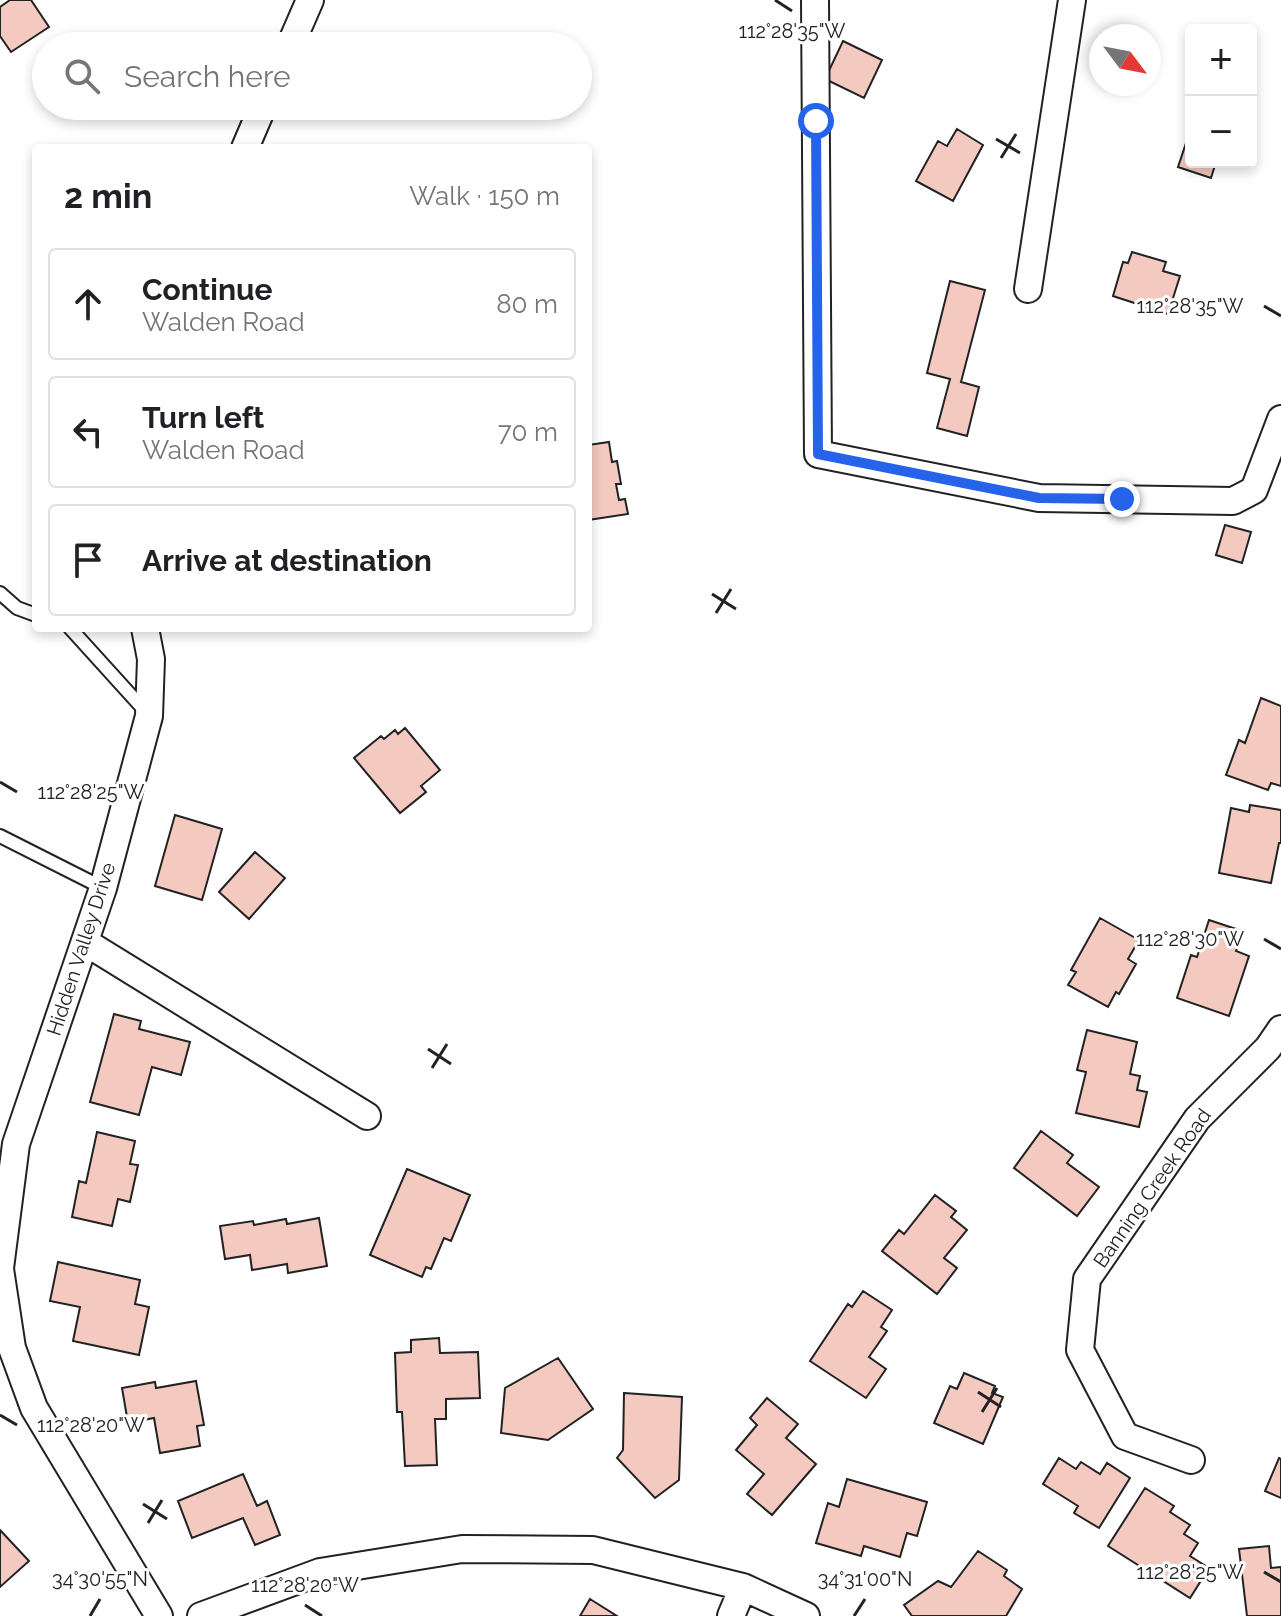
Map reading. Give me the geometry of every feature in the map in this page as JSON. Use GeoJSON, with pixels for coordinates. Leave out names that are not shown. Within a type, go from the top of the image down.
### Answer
{"type":"FeatureCollection","features":[{"type":"Feature","properties":{"kind":"street"},"geometry":{"type":"LineString","coordinates":[[296,32],[310,0]]}},
{"type":"Feature","properties":{"kind":"street"},"geometry":{"type":"LineString","coordinates":[[815,0],[818,454],[1039,498],[1233,501],[1254,490],[1281,419]]}},
{"type":"Feature","properties":{"kind":"street"},"geometry":{"type":"LineString","coordinates":[[1028,289],[1072,0]]}},
{"type":"Feature","properties":{"kind":"street"},"geometry":{"type":"LineString","coordinates":[[247,144],[257,120]]}},
{"type":"Feature","properties":{"kind":"street","name":"Hidden Valley Drive"},"geometry":{"type":"LineString","coordinates":[[146,632],[151,659],[149,716],[103,888],[8,1141],[0,1268],[12,1348],[34,1408],[159,1616]]}},
{"type":"Feature","properties":{"kind":"street"},"geometry":{"type":"LineString","coordinates":[[85,942],[367,1116]]}},
{"type":"Feature","properties":{"kind":"street","name":"Banning Creek Road"},"geometry":{"type":"LineString","coordinates":[[1191,1460],[1125,1436],[1080,1350],[1087,1279],[1197,1119],[1268,1048],[1281,1029]]}},
{"type":"Feature","properties":{"kind":"street"},"geometry":{"type":"LineString","coordinates":[[201,1616],[320,1572],[462,1549],[593,1550],[743,1587],[806,1616]]}},
{"type":"Feature","properties":{"kind":"street"},"geometry":{"type":"LineString","coordinates":[[731,1616],[743,1587]]}},
{"type":"Feature","properties":{"kind":"lane"},"geometry":{"type":"LineString","coordinates":[[0,593],[17,608],[32,614]]}},
{"type":"Feature","properties":{"kind":"lane"},"geometry":{"type":"LineString","coordinates":[[74,632],[149,716]]}},
{"type":"Feature","properties":{"kind":"lane"},"geometry":{"type":"LineString","coordinates":[[0,836],[103,888]]}},
{"type":"Feature","properties":{"kind":"building"},"geometry":{"type":"Polygon","coordinates":[[[10,0],[31,0],[49,27],[41,32],[32,32],[32,38],[11,52],[0,36],[0,7],[10,0]]]}},
{"type":"Feature","properties":{"kind":"building"},"geometry":{"type":"Polygon","coordinates":[[[843,41],[882,60],[864,98],[825,79],[843,41]]]}},
{"type":"Feature","properties":{"kind":"building"},"geometry":{"type":"Polygon","coordinates":[[[957,129],[983,145],[953,201],[916,181],[938,141],[947,146],[957,129]]]}},
{"type":"Feature","properties":{"kind":"building"},"geometry":{"type":"Polygon","coordinates":[[[1185,146],[1185,168],[1214,168],[1211,178],[1178,167],[1185,146]]]}},
{"type":"Feature","properties":{"kind":"building"},"geometry":{"type":"Polygon","coordinates":[[[1132,252],[1166,262],[1163,271],[1180,276],[1168,314],[1113,296],[1123,262],[1128,263],[1132,252]]]}},
{"type":"Feature","properties":{"kind":"building"},"geometry":{"type":"Polygon","coordinates":[[[950,281],[985,290],[961,382],[979,387],[967,436],[937,428],[950,379],[927,373],[950,281]]]}},
{"type":"Feature","properties":{"kind":"building"},"geometry":{"type":"Polygon","coordinates":[[[609,442],[612,462],[617,461],[621,484],[616,484],[619,500],[625,499],[628,514],[592,519],[592,444],[609,442]]]}},
{"type":"Feature","properties":{"kind":"building"},"geometry":{"type":"Polygon","coordinates":[[[1225,525],[1251,532],[1242,563],[1216,555],[1225,525]]]}},
{"type":"Feature","properties":{"kind":"building"},"geometry":{"type":"Polygon","coordinates":[[[1261,698],[1281,706],[1281,786],[1271,783],[1268,790],[1226,775],[1239,740],[1245,743],[1261,698]]]}},
{"type":"Feature","properties":{"kind":"building"},"geometry":{"type":"Polygon","coordinates":[[[405,728],[440,770],[421,786],[426,792],[400,813],[354,758],[381,736],[384,739],[395,730],[398,734],[405,728]]]}},
{"type":"Feature","properties":{"kind":"building"},"geometry":{"type":"Polygon","coordinates":[[[1250,805],[1281,810],[1281,843],[1271,883],[1219,873],[1231,808],[1249,812],[1250,805]]]}},
{"type":"Feature","properties":{"kind":"building"},"geometry":{"type":"Polygon","coordinates":[[[175,815],[222,829],[202,900],[155,886],[175,815]]]}},
{"type":"Feature","properties":{"kind":"building"},"geometry":{"type":"Polygon","coordinates":[[[255,852],[285,878],[249,919],[219,892],[255,852]]]}},
{"type":"Feature","properties":{"kind":"building"},"geometry":{"type":"Polygon","coordinates":[[[1100,918],[1139,940],[1128,959],[1136,964],[1108,1007],[1068,985],[1076,972],[1071,970],[1100,918]]]}},
{"type":"Feature","properties":{"kind":"building"},"geometry":{"type":"Polygon","coordinates":[[[1209,920],[1242,931],[1236,951],[1249,956],[1229,1016],[1177,998],[1191,955],[1197,957],[1209,920]]]}},
{"type":"Feature","properties":{"kind":"building"},"geometry":{"type":"Polygon","coordinates":[[[114,1014],[141,1021],[139,1029],[190,1042],[181,1075],[152,1067],[139,1115],[90,1102],[114,1014]]]}},
{"type":"Feature","properties":{"kind":"building"},"geometry":{"type":"Polygon","coordinates":[[[1087,1030],[1137,1042],[1130,1074],[1140,1076],[1137,1090],[1147,1092],[1139,1127],[1076,1113],[1086,1072],[1077,1070],[1087,1030]]]}},
{"type":"Feature","properties":{"kind":"building"},"geometry":{"type":"Polygon","coordinates":[[[1041,1131],[1073,1155],[1067,1163],[1099,1187],[1077,1216],[1014,1168],[1041,1131]]]}},
{"type":"Feature","properties":{"kind":"building"},"geometry":{"type":"Polygon","coordinates":[[[97,1132],[135,1141],[130,1164],[138,1165],[130,1202],[118,1199],[112,1226],[72,1217],[79,1181],[86,1183],[97,1132]]]}},
{"type":"Feature","properties":{"kind":"building"},"geometry":{"type":"Polygon","coordinates":[[[407,1169],[470,1195],[451,1241],[444,1238],[431,1269],[426,1267],[422,1277],[370,1255],[407,1169]]]}},
{"type":"Feature","properties":{"kind":"building"},"geometry":{"type":"Polygon","coordinates":[[[935,1195],[956,1211],[951,1217],[967,1230],[944,1258],[957,1268],[937,1294],[882,1251],[899,1230],[904,1234],[935,1195]]]}},
{"type":"Feature","properties":{"kind":"building"},"geometry":{"type":"Polygon","coordinates":[[[319,1218],[327,1266],[288,1273],[287,1264],[252,1270],[250,1255],[225,1259],[220,1226],[253,1221],[254,1225],[286,1219],[287,1224],[319,1218]]]}},
{"type":"Feature","properties":{"kind":"building"},"geometry":{"type":"Polygon","coordinates":[[[58,1262],[140,1280],[135,1304],[149,1307],[139,1355],[73,1341],[80,1307],[50,1301],[58,1262]]]}},
{"type":"Feature","properties":{"kind":"building"},"geometry":{"type":"Polygon","coordinates":[[[863,1291],[892,1310],[881,1327],[887,1331],[869,1357],[886,1369],[866,1398],[810,1361],[848,1304],[852,1307],[863,1291]]]}},
{"type":"Feature","properties":{"kind":"building"},"geometry":{"type":"Polygon","coordinates":[[[439,1338],[440,1353],[478,1352],[480,1398],[446,1399],[446,1419],[435,1419],[437,1465],[405,1466],[402,1412],[397,1412],[395,1353],[411,1352],[411,1340],[439,1338]]]}},
{"type":"Feature","properties":{"kind":"building"},"geometry":{"type":"Polygon","coordinates":[[[558,1358],[593,1409],[548,1440],[501,1433],[505,1388],[558,1358]]]}},
{"type":"Feature","properties":{"kind":"building"},"geometry":{"type":"Polygon","coordinates":[[[964,1373],[995,1386],[992,1393],[1003,1397],[983,1444],[934,1423],[950,1386],[957,1389],[964,1373]]]}},
{"type":"Feature","properties":{"kind":"building"},"geometry":{"type":"Polygon","coordinates":[[[196,1381],[204,1425],[197,1426],[200,1446],[160,1453],[154,1418],[128,1423],[122,1388],[155,1382],[156,1388],[196,1381]]]}},
{"type":"Feature","properties":{"kind":"building"},"geometry":{"type":"Polygon","coordinates":[[[624,1393],[682,1397],[679,1480],[655,1498],[617,1458],[623,1450],[624,1393]]]}},
{"type":"Feature","properties":{"kind":"building"},"geometry":{"type":"Polygon","coordinates":[[[767,1398],[798,1424],[786,1438],[816,1464],[772,1515],[747,1494],[764,1474],[736,1450],[757,1425],[750,1418],[767,1398]]]}},
{"type":"Feature","properties":{"kind":"building"},"geometry":{"type":"Polygon","coordinates":[[[1059,1458],[1076,1469],[1081,1462],[1100,1474],[1107,1463],[1130,1478],[1099,1528],[1074,1513],[1078,1506],[1043,1484],[1059,1458]]]}},
{"type":"Feature","properties":{"kind":"building"},"geometry":{"type":"Polygon","coordinates":[[[1281,1459],[1281,1498],[1265,1491],[1281,1459]]]}},
{"type":"Feature","properties":{"kind":"building"},"geometry":{"type":"Polygon","coordinates":[[[243,1474],[257,1506],[267,1501],[280,1535],[255,1545],[243,1518],[192,1538],[178,1501],[243,1474]]]}},
{"type":"Feature","properties":{"kind":"building"},"geometry":{"type":"Polygon","coordinates":[[[847,1479],[927,1502],[917,1536],[907,1533],[900,1557],[864,1546],[861,1556],[816,1543],[828,1503],[839,1507],[847,1479]]]}},
{"type":"Feature","properties":{"kind":"building"},"geometry":{"type":"Polygon","coordinates":[[[1145,1488],[1174,1506],[1170,1512],[1190,1525],[1184,1534],[1198,1543],[1190,1556],[1209,1568],[1190,1598],[1108,1546],[1145,1488]]]}},
{"type":"Feature","properties":{"kind":"building"},"geometry":{"type":"Polygon","coordinates":[[[0,1530],[29,1561],[0,1587],[0,1530]]]}},
{"type":"Feature","properties":{"kind":"building"},"geometry":{"type":"Polygon","coordinates":[[[1269,1546],[1271,1568],[1281,1567],[1281,1616],[1247,1616],[1239,1549],[1269,1546]]]}},
{"type":"Feature","properties":{"kind":"building"},"geometry":{"type":"Polygon","coordinates":[[[978,1551],[1007,1570],[1004,1576],[1022,1589],[1006,1616],[912,1616],[904,1605],[938,1581],[951,1587],[978,1551]]]}},
{"type":"Feature","properties":{"kind":"building"},"geometry":{"type":"Polygon","coordinates":[[[590,1599],[617,1616],[580,1616],[590,1599]]]}},
{"type":"Feature","properties":{"kind":"route"},"geometry":{"type":"LineString","coordinates":[[816,121],[818,454],[1039,498],[1122,499]]}}]}
